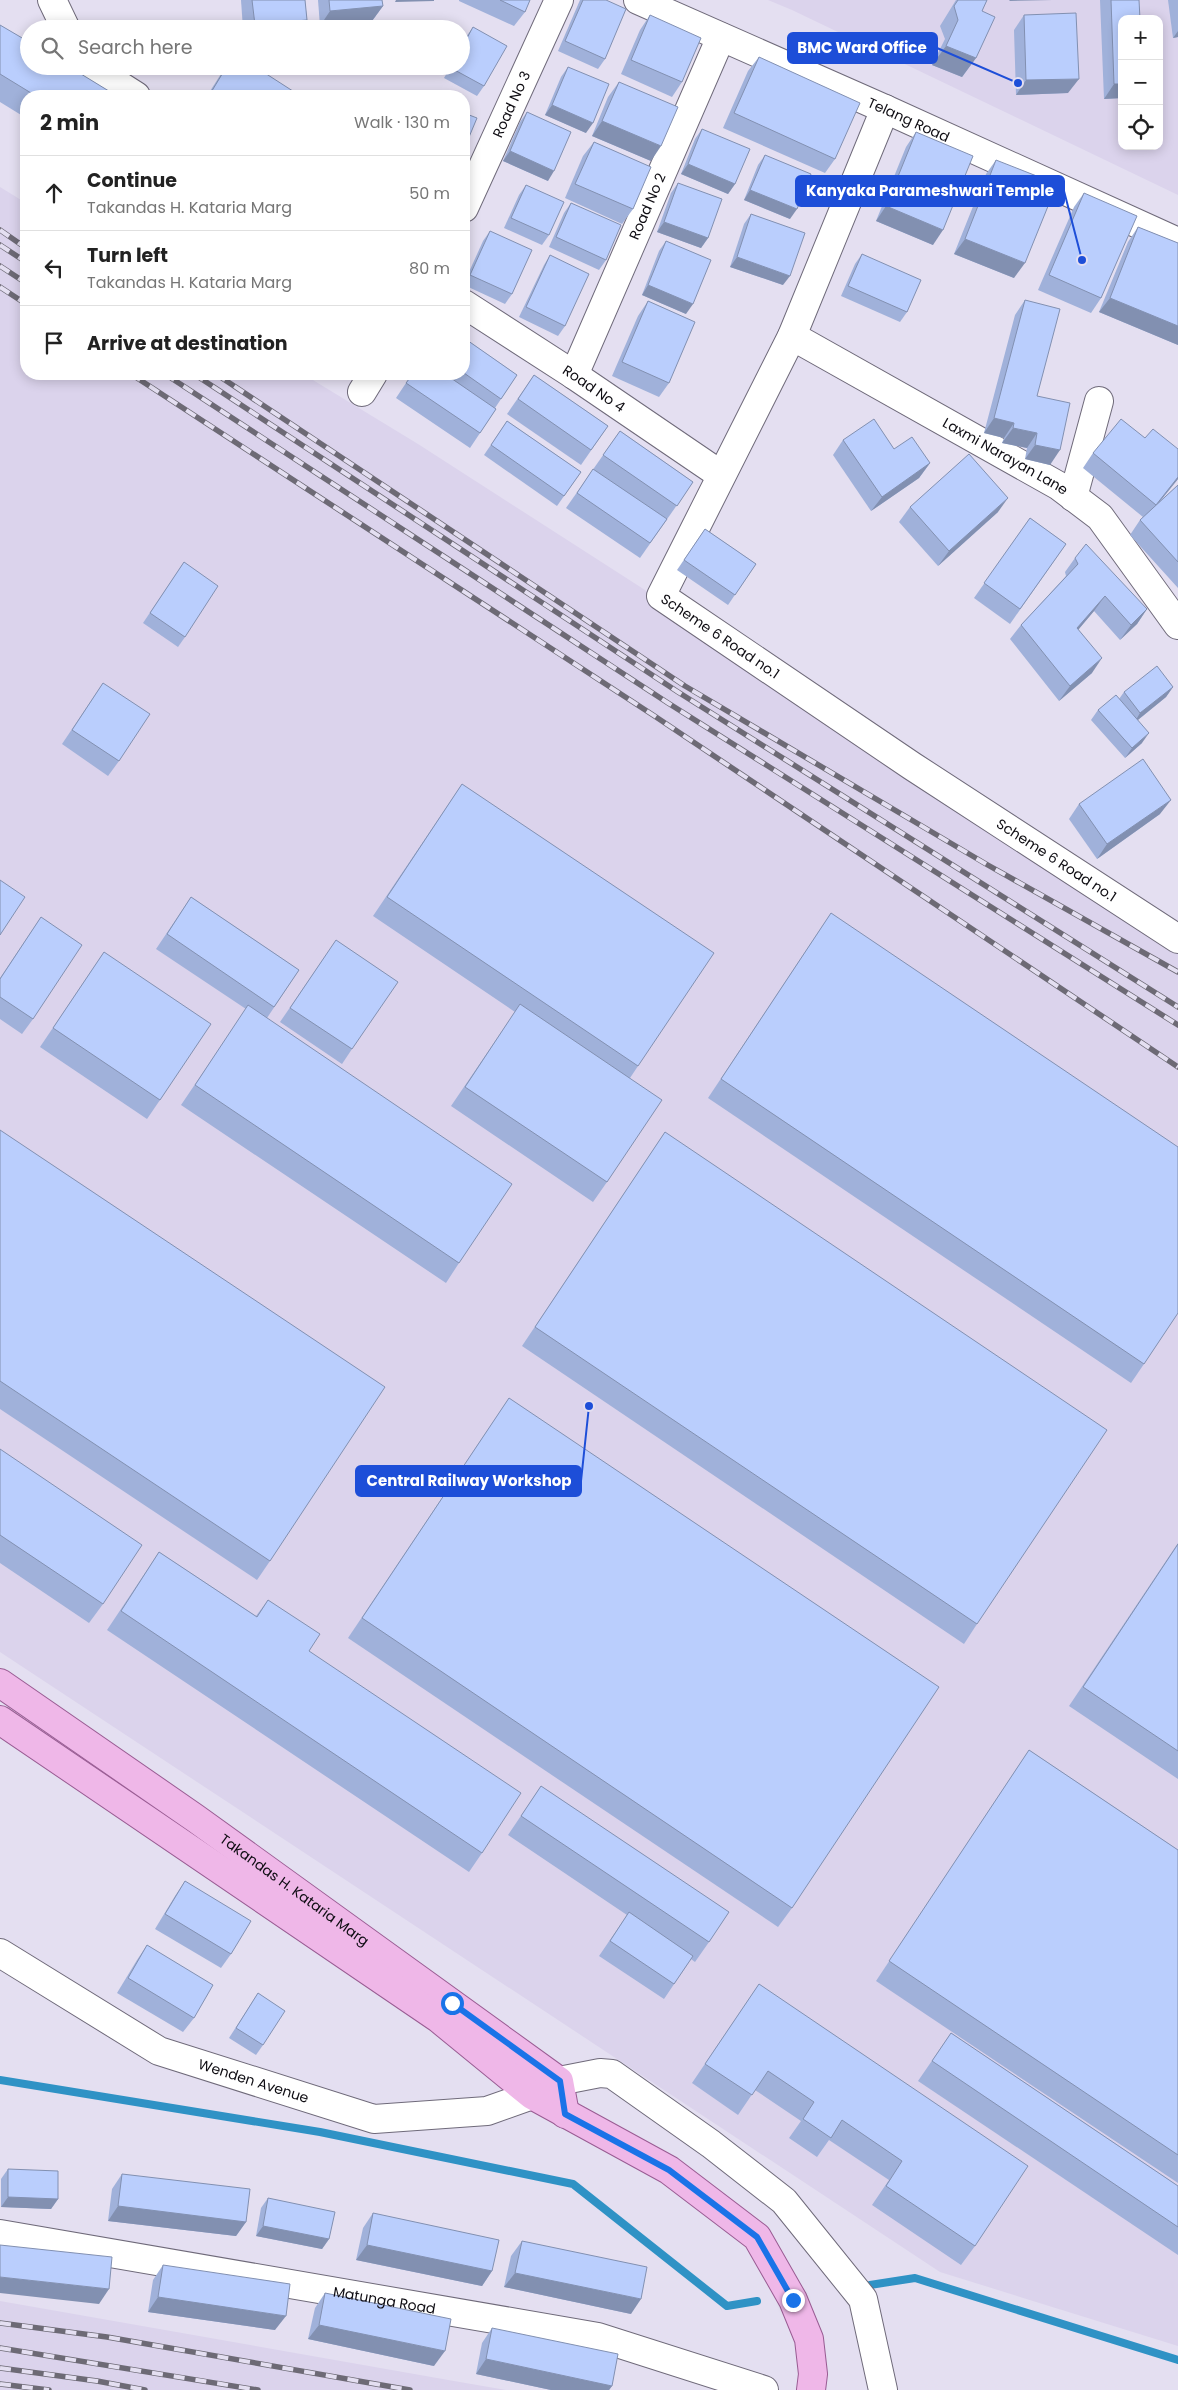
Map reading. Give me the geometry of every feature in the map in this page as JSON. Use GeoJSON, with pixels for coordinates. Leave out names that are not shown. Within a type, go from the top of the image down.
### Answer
{"type":"FeatureCollection","features":[{"type":"Feature","properties":{"kind":"main road","name":"Takandas H. Kataria Marg"},"geometry":{"type":"LineString","coordinates":[[0,1683],[195,1818],[445,2010],[532,2095],[669,2170],[757,2237],[793,2300],[809,2339],[813,2374],[810,2390]]}},
{"type":"Feature","properties":{"kind":"main road","name":"Takandas H. Kataria Marg"},"geometry":{"type":"LineString","coordinates":[[0,1720],[178,1841],[560,2081]]}},
{"type":"Feature","properties":{"kind":"main road"},"geometry":{"type":"LineString","coordinates":[[178,1841],[195,1818]]}},
{"type":"Feature","properties":{"kind":"main road"},"geometry":{"type":"LineString","coordinates":[[560,2081],[565,2114]]}},
{"type":"Feature","properties":{"kind":"street"},"geometry":{"type":"LineString","coordinates":[[52,0],[62,20]]}},
{"type":"Feature","properties":{"kind":"street","name":"Road No 3"},"geometry":{"type":"LineString","coordinates":[[470,195],[559,0]]}},
{"type":"Feature","properties":{"kind":"street","name":"Telang Road"},"geometry":{"type":"LineString","coordinates":[[638,0],[885,108],[1178,242]]}},
{"type":"Feature","properties":{"kind":"street","name":"Road No 2"},"geometry":{"type":"LineString","coordinates":[[574,375],[721,37]]}},
{"type":"Feature","properties":{"kind":"street"},"geometry":{"type":"LineString","coordinates":[[103,75],[127,90]]}},
{"type":"Feature","properties":{"kind":"street","name":"Scheme 6 Road no.1"},"geometry":{"type":"LineString","coordinates":[[885,108],[792,336],[661,596],[919,770],[1178,939]]}},
{"type":"Feature","properties":{"kind":"street","name":"Road No 4"},"geometry":{"type":"LineString","coordinates":[[470,308],[574,375],[721,475]]}},
{"type":"Feature","properties":{"kind":"street","name":"Laxmi Narayan Lane"},"geometry":{"type":"LineString","coordinates":[[792,336],[1059,486],[1073,496],[1100,517],[1178,625]]}},
{"type":"Feature","properties":{"kind":"street"},"geometry":{"type":"LineString","coordinates":[[1073,496],[1099,401]]}},
{"type":"Feature","properties":{"kind":"street","name":"Wenden Avenue"},"geometry":{"type":"LineString","coordinates":[[0,1953],[159,2051],[374,2119],[486,2111],[532,2095],[560,2081],[600,2073],[612,2074],[711,2144],[784,2201],[863,2299],[883,2390]]}},
{"type":"Feature","properties":{"kind":"street","name":"Matunga Road"},"geometry":{"type":"LineString","coordinates":[[0,2234],[598,2337],[764,2390]]}},
{"type":"Feature","properties":{"kind":"shaded area"},"geometry":{"type":"Polygon","coordinates":[[[768,0],[1178,0],[1178,195],[792,10],[768,0]]]}},
{"type":"Feature","properties":{"kind":"shaded area"},"geometry":{"type":"Polygon","coordinates":[[[0,187],[20,199],[20,380],[313,380],[418,444],[1178,933],[1178,2346],[940,2272],[0,1652],[0,187]]]}},
{"type":"Feature","properties":{"kind":"shaded area"},"geometry":{"type":"Polygon","coordinates":[[[0,2301],[454,2381],[506,2390],[0,2390],[0,2301]]]}},
{"type":"Feature","properties":{"kind":"building"},"geometry":{"type":"Polygon","coordinates":[[[252,0],[305,0],[307,20],[254,20],[252,0]]]}},
{"type":"Feature","properties":{"kind":"building"},"geometry":{"type":"Polygon","coordinates":[[[329,0],[382,0],[383,6],[330,11],[329,0]]]}},
{"type":"Feature","properties":{"kind":"building"},"geometry":{"type":"Polygon","coordinates":[[[500,0],[530,0],[525,12],[500,0]]]}},
{"type":"Feature","properties":{"kind":"building"},"geometry":{"type":"Polygon","coordinates":[[[583,0],[606,0],[626,9],[605,59],[565,41],[583,0]]]}},
{"type":"Feature","properties":{"kind":"building"},"geometry":{"type":"Polygon","coordinates":[[[958,0],[987,0],[982,11],[995,17],[976,58],[946,46],[958,20],[954,6],[958,0]]]}},
{"type":"Feature","properties":{"kind":"building"},"geometry":{"type":"Polygon","coordinates":[[[1111,0],[1139,0],[1140,15],[1118,15],[1118,84],[1114,84],[1111,0]]]}},
{"type":"Feature","properties":{"kind":"building"},"geometry":{"type":"Polygon","coordinates":[[[1076,13],[1079,79],[1026,80],[1024,15],[1076,13]]]}},
{"type":"Feature","properties":{"kind":"building"},"geometry":{"type":"Polygon","coordinates":[[[650,15],[701,38],[682,82],[631,60],[650,15]]]}},
{"type":"Feature","properties":{"kind":"building"},"geometry":{"type":"Polygon","coordinates":[[[0,25],[20,37],[20,75],[83,75],[107,90],[26,90],[0,74],[0,25]]]}},
{"type":"Feature","properties":{"kind":"building"},"geometry":{"type":"Polygon","coordinates":[[[473,27],[507,46],[484,86],[464,75],[470,75],[470,32],[473,27]]]}},
{"type":"Feature","properties":{"kind":"building"},"geometry":{"type":"Polygon","coordinates":[[[759,57],[860,103],[835,159],[734,113],[759,57]]]}},
{"type":"Feature","properties":{"kind":"building"},"geometry":{"type":"Polygon","coordinates":[[[568,67],[609,84],[593,123],[552,105],[568,67]]]}},
{"type":"Feature","properties":{"kind":"building"},"geometry":{"type":"Polygon","coordinates":[[[222,75],[268,75],[291,90],[212,90],[222,75]]]}},
{"type":"Feature","properties":{"kind":"building"},"geometry":{"type":"Polygon","coordinates":[[[619,82],[678,107],[661,146],[602,121],[619,82]]]}},
{"type":"Feature","properties":{"kind":"building"},"geometry":{"type":"Polygon","coordinates":[[[527,112],[571,132],[554,171],[510,151],[527,112]]]}},
{"type":"Feature","properties":{"kind":"building"},"geometry":{"type":"Polygon","coordinates":[[[470,115],[477,118],[470,135],[470,115]]]}},
{"type":"Feature","properties":{"kind":"building"},"geometry":{"type":"Polygon","coordinates":[[[702,129],[750,149],[735,184],[688,164],[702,129]]]}},
{"type":"Feature","properties":{"kind":"building"},"geometry":{"type":"Polygon","coordinates":[[[916,132],[973,156],[943,230],[886,206],[916,132]]]}},
{"type":"Feature","properties":{"kind":"building"},"geometry":{"type":"Polygon","coordinates":[[[594,142],[651,167],[633,209],[575,184],[594,142]]]}},
{"type":"Feature","properties":{"kind":"building"},"geometry":{"type":"Polygon","coordinates":[[[765,155],[811,174],[797,209],[750,190],[765,155]]]}},
{"type":"Feature","properties":{"kind":"building"},"geometry":{"type":"Polygon","coordinates":[[[996,160],[1057,184],[1025,263],[965,239],[996,160]]]}},
{"type":"Feature","properties":{"kind":"building"},"geometry":{"type":"Polygon","coordinates":[[[678,183],[722,199],[708,238],[664,222],[678,183]]]}},
{"type":"Feature","properties":{"kind":"building"},"geometry":{"type":"Polygon","coordinates":[[[526,185],[564,202],[549,235],[511,218],[526,185]]]}},
{"type":"Feature","properties":{"kind":"building"},"geometry":{"type":"Polygon","coordinates":[[[1084,193],[1137,216],[1101,298],[1049,275],[1084,193]]]}},
{"type":"Feature","properties":{"kind":"building"},"geometry":{"type":"Polygon","coordinates":[[[571,203],[621,225],[606,260],[556,237],[571,203]]]}},
{"type":"Feature","properties":{"kind":"building"},"geometry":{"type":"Polygon","coordinates":[[[751,214],[805,233],[790,276],[737,257],[751,214]]]}},
{"type":"Feature","properties":{"kind":"building"},"geometry":{"type":"Polygon","coordinates":[[[1138,227],[1178,243],[1178,326],[1110,298],[1138,227]]]}},
{"type":"Feature","properties":{"kind":"building"},"geometry":{"type":"Polygon","coordinates":[[[490,231],[532,250],[512,294],[470,275],[490,231]]]}},
{"type":"Feature","properties":{"kind":"building"},"geometry":{"type":"Polygon","coordinates":[[[666,241],[711,260],[693,304],[648,285],[666,241]]]}},
{"type":"Feature","properties":{"kind":"building"},"geometry":{"type":"Polygon","coordinates":[[[862,254],[921,280],[907,312],[848,286],[862,254]]]}},
{"type":"Feature","properties":{"kind":"building"},"geometry":{"type":"Polygon","coordinates":[[[550,255],[589,274],[565,326],[526,307],[550,255]]]}},
{"type":"Feature","properties":{"kind":"building"},"geometry":{"type":"Polygon","coordinates":[[[1025,300],[1060,309],[1037,396],[1070,403],[1060,450],[1035,445],[1037,433],[1013,428],[1014,423],[994,418],[1025,300]]]}},
{"type":"Feature","properties":{"kind":"building"},"geometry":{"type":"Polygon","coordinates":[[[648,301],[695,322],[669,383],[622,362],[648,301]]]}},
{"type":"Feature","properties":{"kind":"building"},"geometry":{"type":"Polygon","coordinates":[[[470,342],[517,375],[501,399],[470,377],[470,342]]]}},
{"type":"Feature","properties":{"kind":"building"},"geometry":{"type":"Polygon","coordinates":[[[534,375],[608,426],[591,450],[518,399],[534,375]]]}},
{"type":"Feature","properties":{"kind":"building"},"geometry":{"type":"Polygon","coordinates":[[[408,380],[454,380],[496,409],[480,433],[406,383],[408,380]]]}},
{"type":"Feature","properties":{"kind":"building"},"geometry":{"type":"Polygon","coordinates":[[[874,419],[894,449],[912,437],[930,463],[882,497],[843,440],[874,419]]]}},
{"type":"Feature","properties":{"kind":"building"},"geometry":{"type":"Polygon","coordinates":[[[1121,419],[1145,438],[1153,429],[1178,449],[1178,477],[1156,505],[1093,453],[1121,419]]]}},
{"type":"Feature","properties":{"kind":"building"},"geometry":{"type":"Polygon","coordinates":[[[507,421],[581,472],[564,496],[491,445],[507,421]]]}},
{"type":"Feature","properties":{"kind":"building"},"geometry":{"type":"Polygon","coordinates":[[[620,431],[693,482],[677,506],[603,455],[620,431]]]}},
{"type":"Feature","properties":{"kind":"building"},"geometry":{"type":"Polygon","coordinates":[[[969,454],[1008,498],[949,551],[910,507],[969,454]]]}},
{"type":"Feature","properties":{"kind":"building"},"geometry":{"type":"Polygon","coordinates":[[[593,469],[667,519],[650,543],[577,493],[593,469]]]}},
{"type":"Feature","properties":{"kind":"building"},"geometry":{"type":"Polygon","coordinates":[[[1178,485],[1178,562],[1140,520],[1178,485]]]}},
{"type":"Feature","properties":{"kind":"building"},"geometry":{"type":"Polygon","coordinates":[[[1030,518],[1066,544],[1020,609],[984,583],[1030,518]]]}},
{"type":"Feature","properties":{"kind":"building"},"geometry":{"type":"Polygon","coordinates":[[[705,529],[756,564],[735,595],[684,560],[705,529]]]}},
{"type":"Feature","properties":{"kind":"building"},"geometry":{"type":"Polygon","coordinates":[[[1086,544],[1147,609],[1131,625],[1105,596],[1077,628],[1102,658],[1070,686],[1021,625],[1078,564],[1075,558],[1086,544]]]}},
{"type":"Feature","properties":{"kind":"building"},"geometry":{"type":"Polygon","coordinates":[[[184,562],[218,586],[185,637],[150,613],[184,562]]]}},
{"type":"Feature","properties":{"kind":"building"},"geometry":{"type":"Polygon","coordinates":[[[1157,666],[1173,687],[1140,713],[1124,692],[1157,666]]]}},
{"type":"Feature","properties":{"kind":"building"},"geometry":{"type":"Polygon","coordinates":[[[103,683],[150,714],[119,761],[72,730],[103,683]]]}},
{"type":"Feature","properties":{"kind":"building"},"geometry":{"type":"Polygon","coordinates":[[[1116,695],[1149,733],[1132,748],[1098,710],[1116,695]]]}},
{"type":"Feature","properties":{"kind":"building"},"geometry":{"type":"Polygon","coordinates":[[[1143,759],[1171,800],[1107,844],[1079,804],[1143,759]]]}},
{"type":"Feature","properties":{"kind":"building"},"geometry":{"type":"Polygon","coordinates":[[[462,784],[714,953],[638,1066],[387,897],[462,784]]]}},
{"type":"Feature","properties":{"kind":"building"},"geometry":{"type":"Polygon","coordinates":[[[0,880],[25,897],[0,935],[0,880]]]}},
{"type":"Feature","properties":{"kind":"building"},"geometry":{"type":"Polygon","coordinates":[[[191,897],[299,970],[274,1007],[167,934],[191,897]]]}},
{"type":"Feature","properties":{"kind":"building"},"geometry":{"type":"Polygon","coordinates":[[[831,913],[1178,1147],[1178,1313],[1144,1364],[721,1079],[831,913]]]}},
{"type":"Feature","properties":{"kind":"building"},"geometry":{"type":"Polygon","coordinates":[[[41,917],[82,945],[33,1019],[0,997],[0,979],[41,917]]]}},
{"type":"Feature","properties":{"kind":"building"},"geometry":{"type":"Polygon","coordinates":[[[336,940],[398,982],[352,1049],[290,1008],[336,940]]]}},
{"type":"Feature","properties":{"kind":"building"},"geometry":{"type":"Polygon","coordinates":[[[104,952],[211,1024],[160,1100],[53,1028],[104,952]]]}},
{"type":"Feature","properties":{"kind":"building"},"geometry":{"type":"Polygon","coordinates":[[[520,1004],[662,1100],[607,1182],[465,1087],[520,1004]]]}},
{"type":"Feature","properties":{"kind":"building"},"geometry":{"type":"Polygon","coordinates":[[[248,1005],[512,1184],[459,1263],[195,1085],[248,1005]]]}},
{"type":"Feature","properties":{"kind":"building"},"geometry":{"type":"Polygon","coordinates":[[[0,1130],[385,1387],[270,1561],[0,1381],[0,1130]]]}},
{"type":"Feature","properties":{"kind":"building"},"geometry":{"type":"Polygon","coordinates":[[[665,1132],[1107,1430],[977,1624],[535,1327],[665,1132]]]}},
{"type":"Feature","properties":{"kind":"building"},"geometry":{"type":"Polygon","coordinates":[[[509,1398],[939,1687],[792,1908],[362,1618],[509,1398]]]}},
{"type":"Feature","properties":{"kind":"building"},"geometry":{"type":"Polygon","coordinates":[[[0,1449],[142,1545],[103,1604],[0,1535],[0,1449]]]}},
{"type":"Feature","properties":{"kind":"building"},"geometry":{"type":"Polygon","coordinates":[[[1178,1544],[1178,1751],[1083,1687],[1178,1544]]]}},
{"type":"Feature","properties":{"kind":"building"},"geometry":{"type":"Polygon","coordinates":[[[159,1552],[257,1617],[268,1600],[320,1634],[309,1651],[521,1793],[482,1853],[121,1611],[159,1552]]]}},
{"type":"Feature","properties":{"kind":"building"},"geometry":{"type":"Polygon","coordinates":[[[1029,1750],[1178,1850],[1178,2155],[889,1961],[1029,1750]]]}},
{"type":"Feature","properties":{"kind":"building"},"geometry":{"type":"Polygon","coordinates":[[[541,1786],[729,1912],[709,1942],[521,1816],[541,1786]]]}},
{"type":"Feature","properties":{"kind":"building"},"geometry":{"type":"Polygon","coordinates":[[[185,1881],[251,1921],[231,1954],[165,1914],[185,1881]]]}},
{"type":"Feature","properties":{"kind":"building"},"geometry":{"type":"Polygon","coordinates":[[[629,1912],[693,1956],[674,1984],[610,1941],[629,1912]]]}},
{"type":"Feature","properties":{"kind":"building"},"geometry":{"type":"Polygon","coordinates":[[[147,1945],[213,1985],[194,2018],[128,1978],[147,1945]]]}},
{"type":"Feature","properties":{"kind":"building"},"geometry":{"type":"Polygon","coordinates":[[[759,1984],[1028,2166],[975,2246],[886,2186],[902,2161],[842,2120],[831,2138],[803,2119],[814,2102],[768,2071],[752,2095],[705,2064],[759,1984]]]}},
{"type":"Feature","properties":{"kind":"building"},"geometry":{"type":"Polygon","coordinates":[[[258,1993],[285,2011],[263,2045],[236,2028],[258,1993]]]}},
{"type":"Feature","properties":{"kind":"building"},"geometry":{"type":"Polygon","coordinates":[[[951,2033],[1178,2186],[1178,2227],[932,2061],[951,2033]]]}},
{"type":"Feature","properties":{"kind":"building"},"geometry":{"type":"Polygon","coordinates":[[[8,2169],[58,2171],[58,2199],[8,2197],[8,2169]]]}},
{"type":"Feature","properties":{"kind":"building"},"geometry":{"type":"Polygon","coordinates":[[[122,2174],[250,2189],[246,2222],[118,2206],[122,2174]]]}},
{"type":"Feature","properties":{"kind":"building"},"geometry":{"type":"Polygon","coordinates":[[[268,2198],[335,2212],[329,2239],[263,2226],[268,2198]]]}},
{"type":"Feature","properties":{"kind":"building"},"geometry":{"type":"Polygon","coordinates":[[[373,2213],[499,2240],[492,2271],[367,2245],[373,2213]]]}},
{"type":"Feature","properties":{"kind":"building"},"geometry":{"type":"Polygon","coordinates":[[[522,2241],[647,2267],[641,2299],[515,2273],[522,2241]]]}},
{"type":"Feature","properties":{"kind":"building"},"geometry":{"type":"Polygon","coordinates":[[[0,2245],[112,2257],[109,2289],[0,2277],[0,2245]]]}},
{"type":"Feature","properties":{"kind":"building"},"geometry":{"type":"Polygon","coordinates":[[[163,2265],[290,2284],[286,2316],[158,2297],[163,2265]]]}},
{"type":"Feature","properties":{"kind":"building"},"geometry":{"type":"Polygon","coordinates":[[[325,2293],[451,2319],[445,2351],[319,2325],[325,2293]]]}},
{"type":"Feature","properties":{"kind":"building"},"geometry":{"type":"Polygon","coordinates":[[[492,2328],[618,2354],[612,2386],[486,2359],[492,2328]]]}},
{"type":"Feature","properties":{"kind":"waterway"},"geometry":{"type":"LineString","coordinates":[[0,2080],[320,2132],[573,2184],[727,2306],[757,2301]]}},
{"type":"Feature","properties":{"kind":"waterway"},"geometry":{"type":"LineString","coordinates":[[870,2285],[915,2278],[1178,2360]]}},
{"type":"Feature","properties":{"kind":"railway"},"geometry":{"type":"LineString","coordinates":[[0,230],[20,244]]}},
{"type":"Feature","properties":{"kind":"railway"},"geometry":{"type":"LineString","coordinates":[[0,245],[20,258]]}},
{"type":"Feature","properties":{"kind":"railway"},"geometry":{"type":"LineString","coordinates":[[0,266],[20,279]]}},
{"type":"Feature","properties":{"kind":"railway"},"geometry":{"type":"LineString","coordinates":[[0,287],[20,300]]}},
{"type":"Feature","properties":{"kind":"railway"},"geometry":{"type":"LineString","coordinates":[[140,380],[656,717],[1178,1067]]}},
{"type":"Feature","properties":{"kind":"railway"},"geometry":{"type":"LineString","coordinates":[[174,380],[668,703],[1178,1025]]}},
{"type":"Feature","properties":{"kind":"railway"},"geometry":{"type":"LineString","coordinates":[[203,380],[678,692],[1178,1007]]}},
{"type":"Feature","properties":{"kind":"railway"},"geometry":{"type":"LineString","coordinates":[[225,380],[685,686],[986,864],[1178,972]]}},
{"type":"Feature","properties":{"kind":"railway"},"geometry":{"type":"LineString","coordinates":[[0,2323],[107,2337],[410,2390]]}},
{"type":"Feature","properties":{"kind":"railway"},"geometry":{"type":"LineString","coordinates":[[0,2348],[258,2390]]}},
{"type":"Feature","properties":{"kind":"railway"},"geometry":{"type":"LineString","coordinates":[[0,2368],[97,2381],[145,2390]]}},
{"type":"Feature","properties":{"kind":"railway"},"geometry":{"type":"LineString","coordinates":[[0,2384],[49,2390]]}},
{"type":"Feature","properties":{"kind":"place","name":"BMC Ward Office"},"geometry":{"type":"Point","coordinates":[1018,83]}},
{"type":"Feature","properties":{"kind":"place","name":"Kanyaka Parameshwari Temple"},"geometry":{"type":"Point","coordinates":[1082,260]}},
{"type":"Feature","properties":{"kind":"place","name":"Central Railway Workshop"},"geometry":{"type":"Point","coordinates":[589,1406]}},
{"type":"Feature","properties":{"kind":"route"},"geometry":{"type":"LineString","coordinates":[[452,2003],[560,2081],[565,2114],[669,2170],[757,2237],[793,2300]]}}]}
